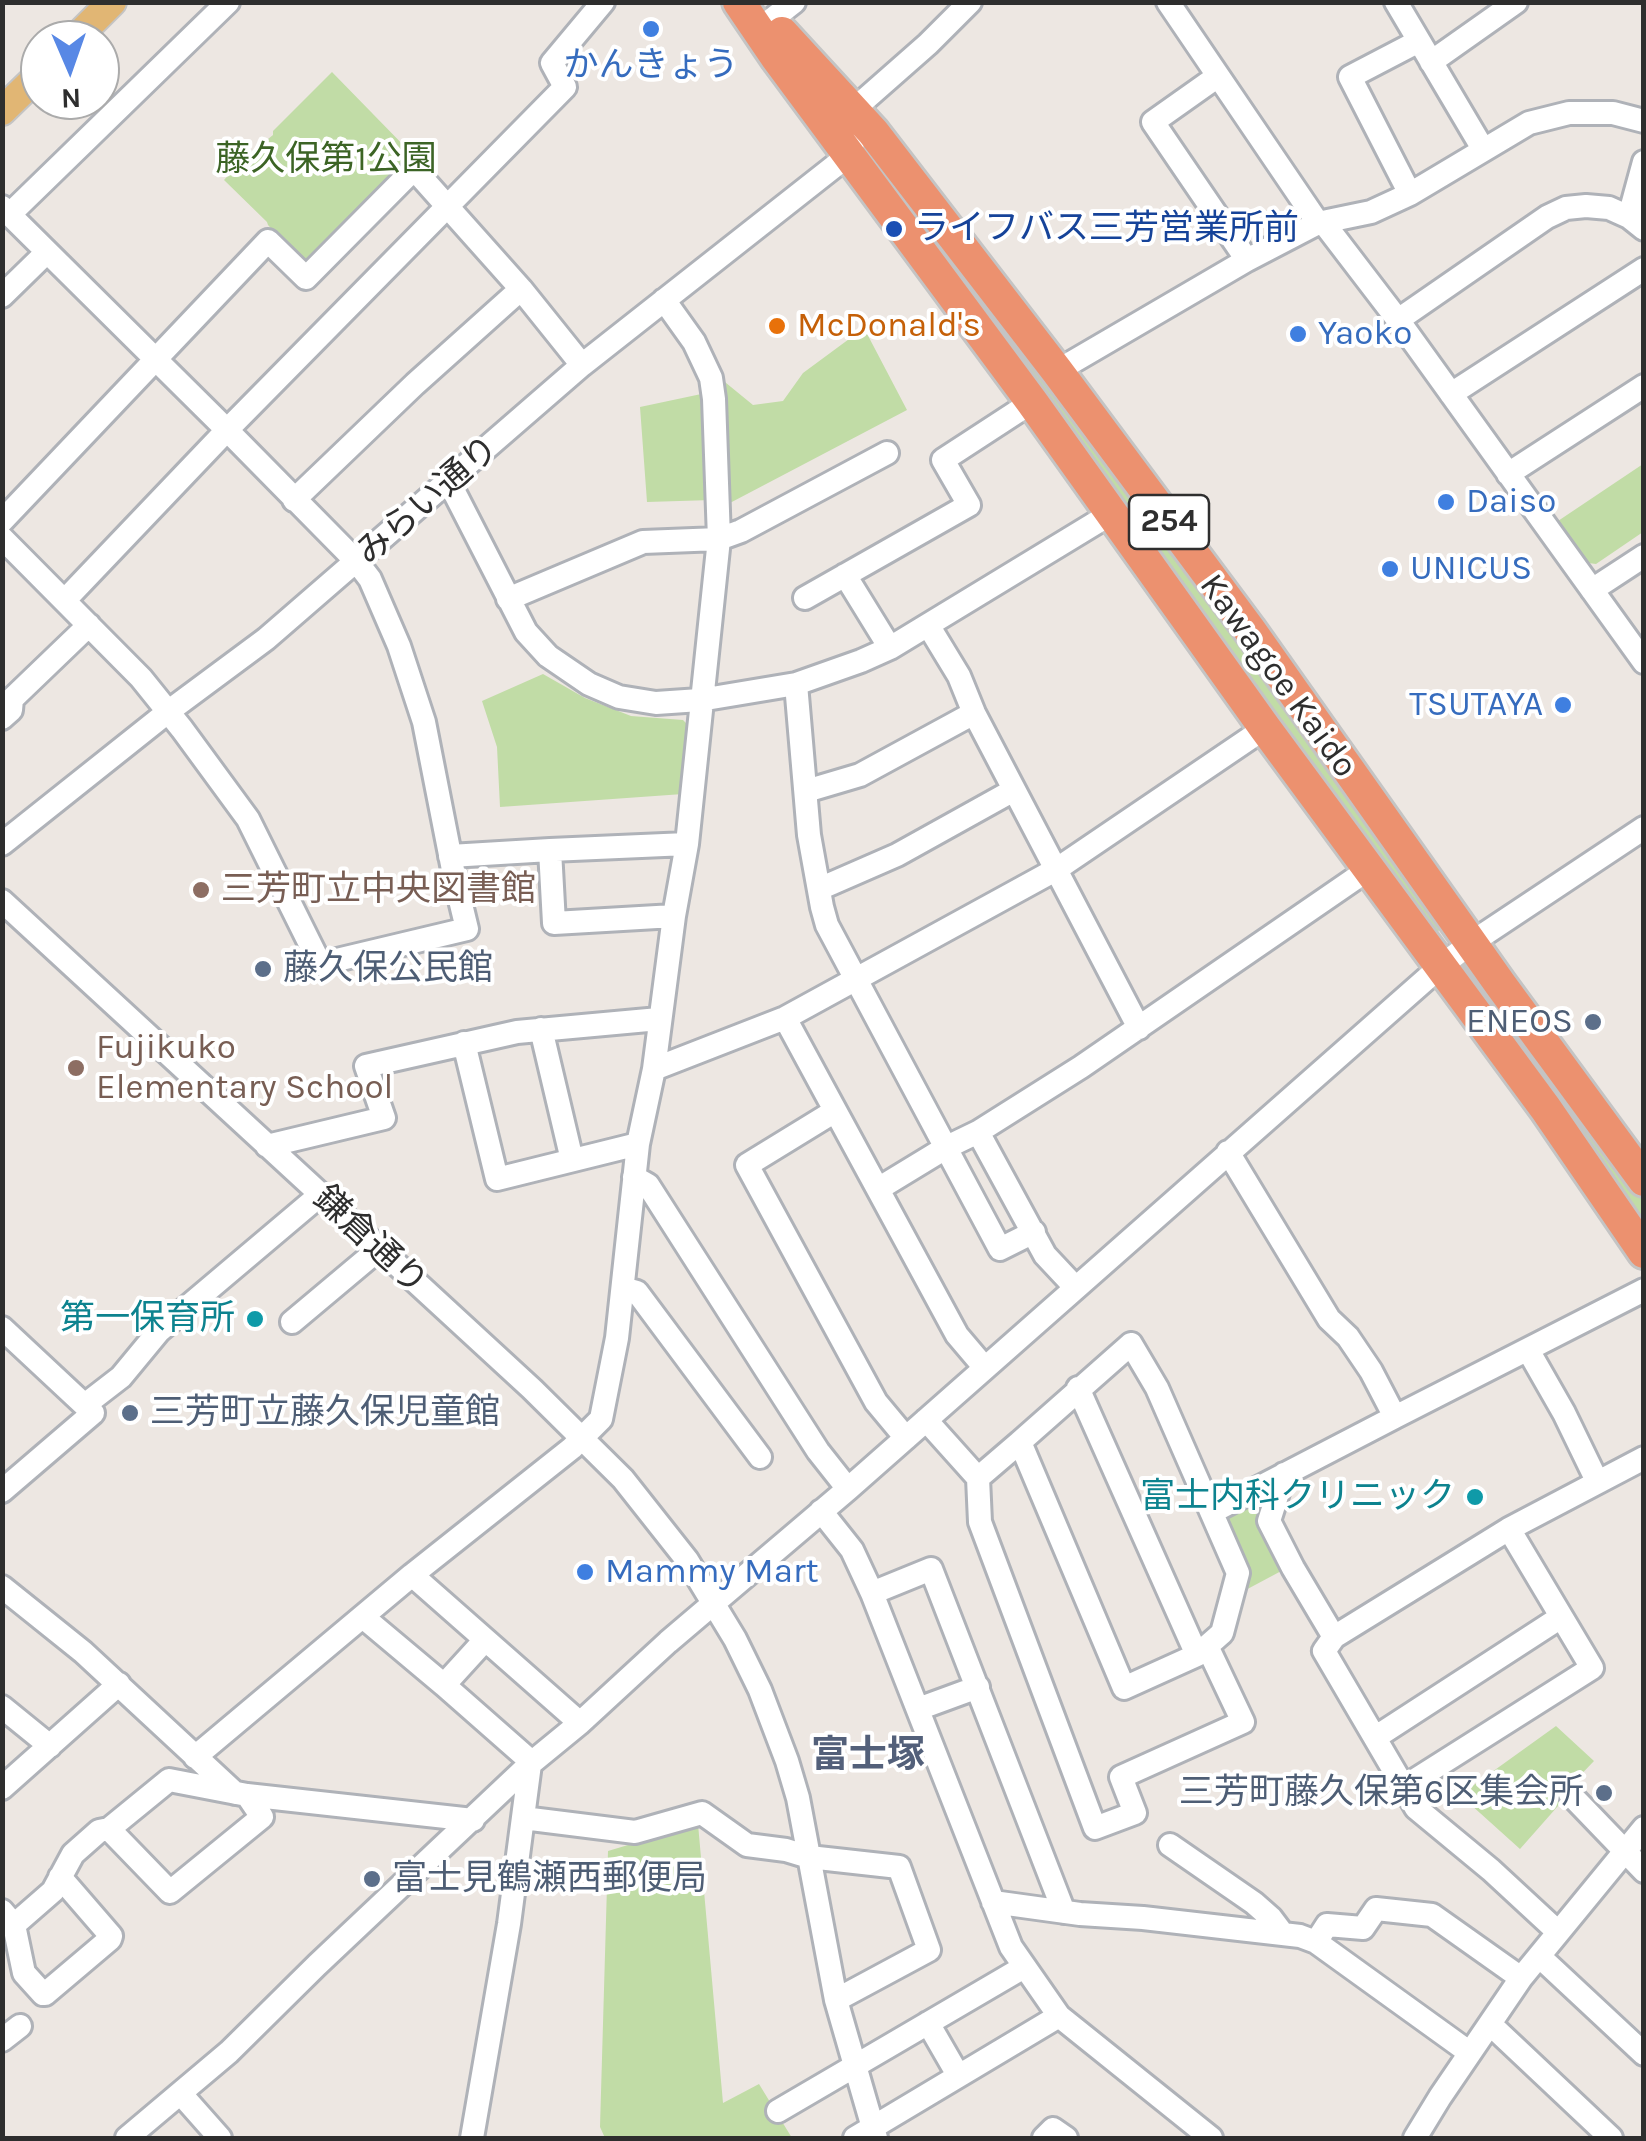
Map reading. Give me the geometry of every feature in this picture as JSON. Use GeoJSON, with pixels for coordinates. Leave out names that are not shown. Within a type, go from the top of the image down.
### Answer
{"type":"FeatureCollection","features":[{"type":"Feature","properties":{"kind":"highway","name":"Kawagoe Kaido"},"geometry":{"type":"LineString","coordinates":[[739,2],[1546,1109],[1644,1252]]}},
{"type":"Feature","properties":{"kind":"highway","name":"Kawagoe Kaido"},"geometry":{"type":"LineString","coordinates":[[773,8],[1057,372],[1249,630],[1644,1180]]}},
{"type":"Feature","properties":{"kind":"main road"},"geometry":{"type":"LineString","coordinates":[[94,20],[112,2]]}},
{"type":"Feature","properties":{"kind":"main road"},"geometry":{"type":"LineString","coordinates":[[2,111],[20,93]]}},
{"type":"Feature","properties":{"kind":"street"},"geometry":{"type":"LineString","coordinates":[[2,538],[141,678],[169,712],[248,819],[320,964],[467,929],[424,722],[374,587],[357,562],[6,210],[228,2]]}},
{"type":"Feature","properties":{"kind":"street"},"geometry":{"type":"LineString","coordinates":[[65,600],[566,87],[552,62],[603,2]]}},
{"type":"Feature","properties":{"kind":"street"},"geometry":{"type":"LineString","coordinates":[[850,154],[853,142],[849,123],[853,110],[970,2]]}},
{"type":"Feature","properties":{"kind":"street"},"geometry":{"type":"LineString","coordinates":[[1168,2],[1320,222],[1398,320],[1644,662]]}},
{"type":"Feature","properties":{"kind":"street"},"geometry":{"type":"LineString","coordinates":[[1396,2],[1483,149]]}},
{"type":"Feature","properties":{"kind":"street"},"geometry":{"type":"LineString","coordinates":[[1410,194],[1350,78],[1425,52],[1516,2]]}},
{"type":"Feature","properties":{"kind":"street"},"geometry":{"type":"LineString","coordinates":[[1218,76],[1153,122],[1247,260]]}},
{"type":"Feature","properties":{"kind":"street"},"geometry":{"type":"LineString","coordinates":[[1057,372],[1247,260],[1320,222],[1372,212],[1410,194],[1528,123],[1569,113],[1612,113],[1644,121]]}},
{"type":"Feature","properties":{"kind":"street","name":"みらい通り"},"geometry":{"type":"LineString","coordinates":[[2,844],[266,640],[582,365],[850,154]]}},
{"type":"Feature","properties":{"kind":"street"},"geometry":{"type":"LineString","coordinates":[[1398,320],[1546,217],[1566,208],[1609,208],[1636,223],[1644,162]]}},
{"type":"Feature","properties":{"kind":"street"},"geometry":{"type":"LineString","coordinates":[[2,521],[268,241],[306,278],[414,169],[521,289],[582,365]]}},
{"type":"Feature","properties":{"kind":"street"},"geometry":{"type":"LineString","coordinates":[[2,296],[46,252]]}},
{"type":"Feature","properties":{"kind":"street"},"geometry":{"type":"LineString","coordinates":[[1451,394],[1644,269]]}},
{"type":"Feature","properties":{"kind":"street"},"geometry":{"type":"LineString","coordinates":[[294,500],[521,289]]}},
{"type":"Feature","properties":{"kind":"street"},"geometry":{"type":"LineString","coordinates":[[195,1756],[602,1419],[617,1338],[638,1144],[654,1070],[687,844],[719,539],[711,378],[694,342],[664,300]]}},
{"type":"Feature","properties":{"kind":"street"},"geometry":{"type":"LineString","coordinates":[[1508,474],[1644,386]]}},
{"type":"Feature","properties":{"kind":"street"},"geometry":{"type":"LineString","coordinates":[[805,598],[970,505],[943,460],[1032,402]]}},
{"type":"Feature","properties":{"kind":"street"},"geometry":{"type":"LineString","coordinates":[[508,599],[642,542],[719,539],[741,531],[887,454]]}},
{"type":"Feature","properties":{"kind":"street"},"geometry":{"type":"LineString","coordinates":[[449,482],[526,632],[548,656],[588,684],[619,697],[672,704],[796,684],[838,671],[890,648],[1112,513]]}},
{"type":"Feature","properties":{"kind":"street"},"geometry":{"type":"LineString","coordinates":[[1592,590],[1644,556]]}},
{"type":"Feature","properties":{"kind":"street"},"geometry":{"type":"LineString","coordinates":[[845,575],[890,648]]}},
{"type":"Feature","properties":{"kind":"street"},"geometry":{"type":"LineString","coordinates":[[2,718],[11,710],[12,699],[90,625]]}},
{"type":"Feature","properties":{"kind":"street"},"geometry":{"type":"LineString","coordinates":[[928,625],[960,676],[974,712],[1138,1028]]}},
{"type":"Feature","properties":{"kind":"street"},"geometry":{"type":"LineString","coordinates":[[796,684],[809,835],[827,926],[1000,1249],[1034,1232]]}},
{"type":"Feature","properties":{"kind":"street"},"geometry":{"type":"LineString","coordinates":[[806,791],[860,775],[974,712]]}},
{"type":"Feature","properties":{"kind":"street"},"geometry":{"type":"LineString","coordinates":[[654,1070],[786,1018],[1056,869],[1265,728]]}},
{"type":"Feature","properties":{"kind":"street"},"geometry":{"type":"LineString","coordinates":[[818,889],[897,855],[1014,790]]}},
{"type":"Feature","properties":{"kind":"street"},"geometry":{"type":"LineString","coordinates":[[126,2138],[229,2052],[530,1764],[1441,966],[1644,828]]}},
{"type":"Feature","properties":{"kind":"street"},"geometry":{"type":"LineString","coordinates":[[450,856],[687,844]]}},
{"type":"Feature","properties":{"kind":"street"},"geometry":{"type":"LineString","coordinates":[[550,850],[554,923],[674,916]]}},
{"type":"Feature","properties":{"kind":"street"},"geometry":{"type":"LineString","coordinates":[[878,1189],[978,1132],[1138,1028],[1369,869]]}},
{"type":"Feature","properties":{"kind":"street","name":"鎌倉通り"},"geometry":{"type":"LineString","coordinates":[[2,901],[582,1438],[623,1479],[674,1541],[714,1601],[754,1677],[798,1798],[836,2000],[868,2135]]}},
{"type":"Feature","properties":{"kind":"street"},"geometry":{"type":"LineString","coordinates":[[786,1018],[956,1334],[985,1368]]}},
{"type":"Feature","properties":{"kind":"street"},"geometry":{"type":"LineString","coordinates":[[267,1146],[384,1118],[366,1066],[541,1029],[659,1019]]}},
{"type":"Feature","properties":{"kind":"street"},"geometry":{"type":"LineString","coordinates":[[541,1029],[572,1160]]}},
{"type":"Feature","properties":{"kind":"street"},"geometry":{"type":"LineString","coordinates":[[464,1043],[496,1179],[638,1144]]}},
{"type":"Feature","properties":{"kind":"street"},"geometry":{"type":"LineString","coordinates":[[835,1111],[747,1165],[876,1402],[906,1438]]}},
{"type":"Feature","properties":{"kind":"street"},"geometry":{"type":"LineString","coordinates":[[978,1132],[1045,1255],[1075,1287]]}},
{"type":"Feature","properties":{"kind":"street"},"geometry":{"type":"LineString","coordinates":[[1228,1152],[1330,1319],[1348,1336],[1371,1370],[1395,1418]]}},
{"type":"Feature","properties":{"kind":"street"},"geometry":{"type":"LineString","coordinates":[[634,1176],[648,1185],[818,1451],[848,1488]]}},
{"type":"Feature","properties":{"kind":"street"},"geometry":{"type":"LineString","coordinates":[[86,1404],[121,1377],[159,1331],[320,1195]]}},
{"type":"Feature","properties":{"kind":"street"},"geometry":{"type":"LineString","coordinates":[[292,1322],[379,1249]]}},
{"type":"Feature","properties":{"kind":"street"},"geometry":{"type":"LineString","coordinates":[[623,1288],[638,1292],[760,1458]]}},
{"type":"Feature","properties":{"kind":"street"},"geometry":{"type":"LineString","coordinates":[[1212,1512],[1644,1290]]}},
{"type":"Feature","properties":{"kind":"street"},"geometry":{"type":"LineString","coordinates":[[2,1328],[93,1413],[2,1491]]}},
{"type":"Feature","properties":{"kind":"street"},"geometry":{"type":"LineString","coordinates":[[978,1478],[1131,1344],[1158,1388],[1238,1573],[1222,1633],[1202,1651],[1124,1688],[1020,1442]]}},
{"type":"Feature","properties":{"kind":"street"},"geometry":{"type":"LineString","coordinates":[[1528,1350],[1598,1481]]}},
{"type":"Feature","properties":{"kind":"street"},"geometry":{"type":"LineString","coordinates":[[926,1420],[978,1478],[980,1522],[1095,1828],[1136,1813],[1121,1777],[1243,1722],[1202,1651],[1078,1388]]}},
{"type":"Feature","properties":{"kind":"street"},"geometry":{"type":"LineString","coordinates":[[1558,1932],[1416,1808],[1324,1651],[1334,1637],[1510,1530],[1644,1458]]}},
{"type":"Feature","properties":{"kind":"street"},"geometry":{"type":"LineString","coordinates":[[1284,1474],[1269,1520],[1334,1637]]}},
{"type":"Feature","properties":{"kind":"street"},"geometry":{"type":"LineString","coordinates":[[821,1511],[852,1550],[872,1593],[1011,1947],[1024,1968],[1059,2016],[1211,2138]]}},
{"type":"Feature","properties":{"kind":"street"},"geometry":{"type":"LineString","coordinates":[[1404,1787],[1592,1668],[1510,1530]]}},
{"type":"Feature","properties":{"kind":"street"},"geometry":{"type":"LineString","coordinates":[[872,1593],[931,1569],[1064,1912]]}},
{"type":"Feature","properties":{"kind":"street"},"geometry":{"type":"LineString","coordinates":[[412,1576],[580,1723]]}},
{"type":"Feature","properties":{"kind":"street"},"geometry":{"type":"LineString","coordinates":[[2,1587],[83,1652],[262,1817],[170,1892],[109,1830]]}},
{"type":"Feature","properties":{"kind":"street"},"geometry":{"type":"LineString","coordinates":[[363,1616],[530,1764],[509,1924],[472,2138]]}},
{"type":"Feature","properties":{"kind":"street"},"geometry":{"type":"LineString","coordinates":[[1376,1737],[1561,1618]]}},
{"type":"Feature","properties":{"kind":"street"},"geometry":{"type":"LineString","coordinates":[[444,1686],[485,1640]]}},
{"type":"Feature","properties":{"kind":"street"},"geometry":{"type":"LineString","coordinates":[[2,1788],[119,1684]]}},
{"type":"Feature","properties":{"kind":"street"},"geometry":{"type":"LineString","coordinates":[[918,1708],[978,1688]]}},
{"type":"Feature","properties":{"kind":"street"},"geometry":{"type":"LineString","coordinates":[[2,1707],[50,1746]]}},
{"type":"Feature","properties":{"kind":"street"},"geometry":{"type":"LineString","coordinates":[[60,1877],[111,1936],[43,1994],[24,1973],[8,1918],[53,1891],[60,1877],[73,1854],[99,1831],[109,1830],[168,1780],[241,1794],[473,1820]]}},
{"type":"Feature","properties":{"kind":"street"},"geometry":{"type":"LineString","coordinates":[[1570,1794],[1644,1871]]}},
{"type":"Feature","properties":{"kind":"street"},"geometry":{"type":"LineString","coordinates":[[523,1818],[635,1832],[702,1813],[748,1845],[899,1867],[929,1950],[836,2000]]}},
{"type":"Feature","properties":{"kind":"street"},"geometry":{"type":"LineString","coordinates":[[1415,2138],[1521,1978],[1644,1828]]}},
{"type":"Feature","properties":{"kind":"street"},"geometry":{"type":"LineString","coordinates":[[1170,1845],[1254,1903],[1283,1934]]}},
{"type":"Feature","properties":{"kind":"street"},"geometry":{"type":"LineString","coordinates":[[993,1902],[1300,1936],[1316,1942],[1470,2053]]}},
{"type":"Feature","properties":{"kind":"street"},"geometry":{"type":"LineString","coordinates":[[1316,1942],[1327,1926],[1363,1928],[1376,1909],[1432,1915],[1521,1978]]}},
{"type":"Feature","properties":{"kind":"street"},"geometry":{"type":"LineString","coordinates":[[1539,1956],[1644,2054]]}},
{"type":"Feature","properties":{"kind":"street"},"geometry":{"type":"LineString","coordinates":[[778,2111],[1024,1968]]}},
{"type":"Feature","properties":{"kind":"street"},"geometry":{"type":"LineString","coordinates":[[868,2135],[958,2075],[1059,2016]]}},
{"type":"Feature","properties":{"kind":"street"},"geometry":{"type":"LineString","coordinates":[[928,2023],[958,2075]]}},
{"type":"Feature","properties":{"kind":"street"},"geometry":{"type":"LineString","coordinates":[[1490,2024],[1610,2138]]}},
{"type":"Feature","properties":{"kind":"street"},"geometry":{"type":"LineString","coordinates":[[180,2094],[220,2138]]}},
{"type":"Feature","properties":{"kind":"street"},"geometry":{"type":"LineString","coordinates":[[1044,2138],[1053,2129],[1066,2138]]}},
{"type":"Feature","properties":{"kind":"green space","name":"藤久保第1公園"},"geometry":{"type":"Polygon","coordinates":[[[332,72],[413,155],[311,262],[303,263],[224,180],[332,72]]]}},
{"type":"Feature","properties":{"kind":"green space"},"geometry":{"type":"Polygon","coordinates":[[[892,173],[1447,925],[1428,938],[885,177],[892,173]]]}},
{"type":"Feature","properties":{"kind":"green space"},"geometry":{"type":"Polygon","coordinates":[[[864,328],[907,410],[728,504],[720,378],[753,405],[783,401],[803,373],[864,328]]]}},
{"type":"Feature","properties":{"kind":"green space"},"geometry":{"type":"Polygon","coordinates":[[[706,393],[712,500],[647,502],[640,407],[706,393]]]}},
{"type":"Feature","properties":{"kind":"green space"},"geometry":{"type":"Polygon","coordinates":[[[1643,464],[1643,532],[1596,564],[1581,562],[1555,523],[1643,464]]]}},
{"type":"Feature","properties":{"kind":"green space"},"geometry":{"type":"Polygon","coordinates":[[[543,674],[585,698],[631,716],[683,720],[688,725],[683,794],[500,807],[497,747],[482,701],[543,674]]]}},
{"type":"Feature","properties":{"kind":"green space"},"geometry":{"type":"Polygon","coordinates":[[[1487,981],[1643,1197],[1643,1237],[1473,992],[1487,981]]]}},
{"type":"Feature","properties":{"kind":"green space"},"geometry":{"type":"Polygon","coordinates":[[[1259,1495],[1267,1502],[1285,1569],[1240,1593],[1222,1520],[1259,1495]]]}},
{"type":"Feature","properties":{"kind":"green space"},"geometry":{"type":"Polygon","coordinates":[[[1556,1726],[1594,1761],[1520,1849],[1460,1795],[1556,1726]]]}},
{"type":"Feature","properties":{"kind":"green space"},"geometry":{"type":"Polygon","coordinates":[[[698,1824],[723,2103],[759,2084],[792,2138],[605,2138],[600,2127],[608,1851],[698,1824]]]}},
{"type":"Feature","properties":{"kind":"place","name":"かんきょう"},"geometry":{"type":"Point","coordinates":[651,29]}},
{"type":"Feature","properties":{"kind":"place","name":"ライフバス三芳営業所前"},"geometry":{"type":"Point","coordinates":[894,229]}},
{"type":"Feature","properties":{"kind":"place","name":"McDonald's"},"geometry":{"type":"Point","coordinates":[777,326]}},
{"type":"Feature","properties":{"kind":"place","name":"Yaoko"},"geometry":{"type":"Point","coordinates":[1298,334]}},
{"type":"Feature","properties":{"kind":"place","name":"Daiso"},"geometry":{"type":"Point","coordinates":[1446,502]}},
{"type":"Feature","properties":{"kind":"place","name":"UNICUS"},"geometry":{"type":"Point","coordinates":[1390,569]}},
{"type":"Feature","properties":{"kind":"place","name":"TSUTAYA"},"geometry":{"type":"Point","coordinates":[1563,705]}},
{"type":"Feature","properties":{"kind":"place","name":"三芳町立中央図書館"},"geometry":{"type":"Point","coordinates":[201,890]}},
{"type":"Feature","properties":{"kind":"place","name":"藤久保公民館"},"geometry":{"type":"Point","coordinates":[263,969]}},
{"type":"Feature","properties":{"kind":"place","name":"ENEOS"},"geometry":{"type":"Point","coordinates":[1593,1022]}},
{"type":"Feature","properties":{"kind":"place","name":"Fujikuko Elementary School"},"geometry":{"type":"Point","coordinates":[76,1068]}},
{"type":"Feature","properties":{"kind":"place","name":"第一保育所"},"geometry":{"type":"Point","coordinates":[255,1319]}},
{"type":"Feature","properties":{"kind":"place","name":"三芳町立藤久保児童館"},"geometry":{"type":"Point","coordinates":[130,1413]}},
{"type":"Feature","properties":{"kind":"place","name":"富士内科クリニック"},"geometry":{"type":"Point","coordinates":[1475,1497]}},
{"type":"Feature","properties":{"kind":"place","name":"Mammy Mart"},"geometry":{"type":"Point","coordinates":[585,1572]}},
{"type":"Feature","properties":{"kind":"place","name":"三芳町藤久保第6区集会所"},"geometry":{"type":"Point","coordinates":[1604,1793]}},
{"type":"Feature","properties":{"kind":"place","name":"富士見鶴瀬西郵便局"},"geometry":{"type":"Point","coordinates":[372,1879]}},
{"type":"Feature","properties":{"kind":"district","name":"富士塚"},"geometry":{"type":"Point","coordinates":[868,1756]}}]}
